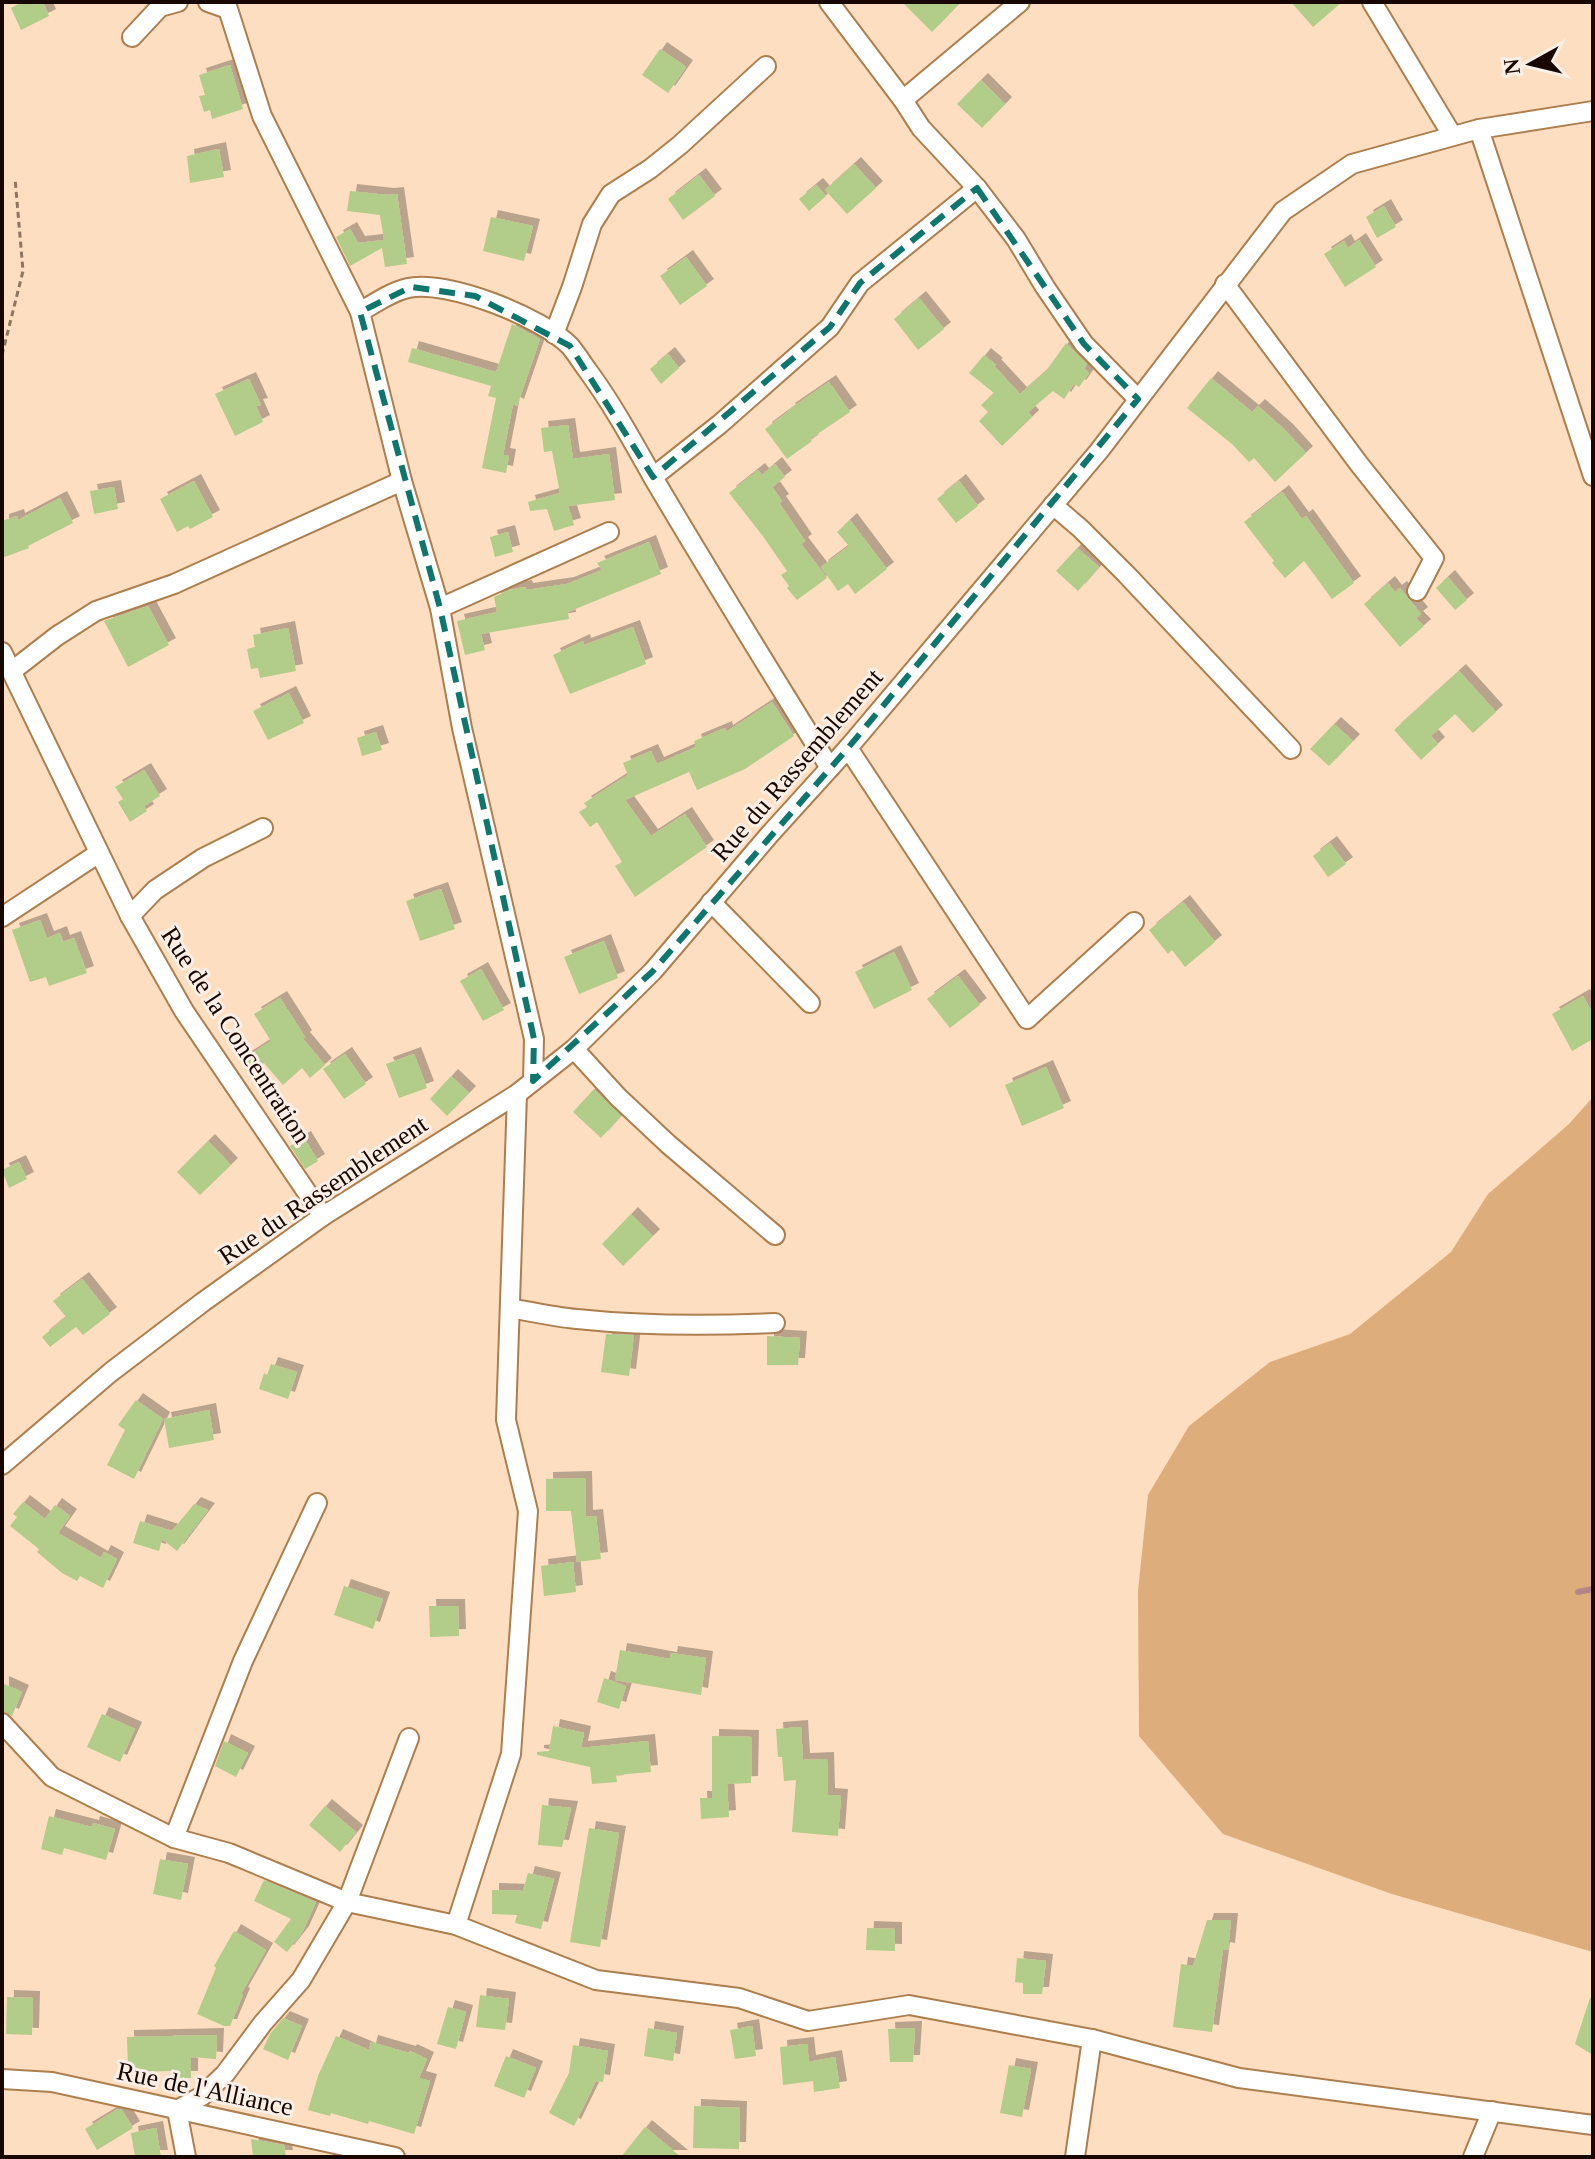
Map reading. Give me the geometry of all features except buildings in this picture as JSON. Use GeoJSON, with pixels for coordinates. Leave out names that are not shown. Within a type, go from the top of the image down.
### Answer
{"type":"FeatureCollection","features":[{"type":"Feature","properties":{"kind":"street"},"geometry":{"type":"LineString","coordinates":[[132,37],[160,7],[178,2]]}},
{"type":"Feature","properties":{"kind":"street"},"geometry":{"type":"LineString","coordinates":[[208,2],[228,9],[262,116],[360,312],[402,481],[440,608],[462,728],[534,1039],[533,1081]]}},
{"type":"Feature","properties":{"kind":"street"},"geometry":{"type":"LineString","coordinates":[[829,2],[921,128],[977,188],[1016,239],[1084,344],[1138,399]]}},
{"type":"Feature","properties":{"kind":"street"},"geometry":{"type":"LineString","coordinates":[[903,100],[1020,2]]}},
{"type":"Feature","properties":{"kind":"street"},"geometry":{"type":"LineString","coordinates":[[1372,2],[1452,135]]}},
{"type":"Feature","properties":{"kind":"street"},"geometry":{"type":"LineString","coordinates":[[554,334],[592,224],[611,194],[680,145],[766,66]]}},
{"type":"Feature","properties":{"kind":"street","name":"Rue du Rassemblement"},"geometry":{"type":"LineString","coordinates":[[2,1465],[111,1372],[203,1302],[323,1216],[517,1094],[574,1049],[653,971],[848,748],[1099,451],[1283,211],[1352,164],[1479,129],[1593,111]]}},
{"type":"Feature","properties":{"kind":"street"},"geometry":{"type":"LineString","coordinates":[[1479,129],[1593,476]]}},
{"type":"Feature","properties":{"kind":"street"},"geometry":{"type":"LineString","coordinates":[[653,477],[720,424],[830,327],[860,283],[977,188]]}},
{"type":"Feature","properties":{"kind":"street"},"geometry":{"type":"LineString","coordinates":[[1225,284],[1359,464],[1434,558],[1417,591]]}},
{"type":"Feature","properties":{"kind":"street"},"geometry":{"type":"LineString","coordinates":[[360,312],[389,295],[411,287],[434,287],[475,296],[518,314],[570,346],[597,383],[830,768]]}},
{"type":"Feature","properties":{"kind":"street"},"geometry":{"type":"LineString","coordinates":[[12,671],[96,611],[174,584],[402,481]]}},
{"type":"Feature","properties":{"kind":"street"},"geometry":{"type":"LineString","coordinates":[[1053,505],[1126,574],[1291,749]]}},
{"type":"Feature","properties":{"kind":"street"},"geometry":{"type":"LineString","coordinates":[[440,608],[609,532]]}},
{"type":"Feature","properties":{"kind":"street","name":"Rue de la Concentration"},"geometry":{"type":"LineString","coordinates":[[2,652],[130,916],[184,1011],[323,1216]]}},
{"type":"Feature","properties":{"kind":"street"},"geometry":{"type":"LineString","coordinates":[[848,748],[1027,1019],[1134,922]]}},
{"type":"Feature","properties":{"kind":"street"},"geometry":{"type":"LineString","coordinates":[[130,916],[155,890],[203,858],[263,828]]}},
{"type":"Feature","properties":{"kind":"street"},"geometry":{"type":"LineString","coordinates":[[2,917],[99,853]]}},
{"type":"Feature","properties":{"kind":"street"},"geometry":{"type":"LineString","coordinates":[[711,902],[810,1003]]}},
{"type":"Feature","properties":{"kind":"street"},"geometry":{"type":"LineString","coordinates":[[574,1049],[628,1107],[775,1235]]}},
{"type":"Feature","properties":{"kind":"street"},"geometry":{"type":"LineString","coordinates":[[456,1925],[511,1754],[528,1511],[506,1420],[517,1094]]}},
{"type":"Feature","properties":{"kind":"street"},"geometry":{"type":"LineString","coordinates":[[510,1308],[574,1319],[635,1324],[775,1323]]}},
{"type":"Feature","properties":{"kind":"street"},"geometry":{"type":"LineString","coordinates":[[174,1838],[243,1661],[317,1503]]}},
{"type":"Feature","properties":{"kind":"street"},"geometry":{"type":"LineString","coordinates":[[2,1723],[52,1777],[174,1838],[229,1853],[347,1902],[456,1925],[596,1980],[739,1998],[808,2021],[909,2005],[1092,2039],[1239,2078],[1593,2125]]}},
{"type":"Feature","properties":{"kind":"street"},"geometry":{"type":"LineString","coordinates":[[186,2157],[177,2110],[202,2096],[225,2074],[263,2023],[301,1980],[347,1902],[409,1738]]}},
{"type":"Feature","properties":{"kind":"street"},"geometry":{"type":"LineString","coordinates":[[1075,2157],[1092,2039]]}},
{"type":"Feature","properties":{"kind":"street","name":"Rue de l'Alliance"},"geometry":{"type":"LineString","coordinates":[[2,2079],[52,2082],[395,2157]]}},
{"type":"Feature","properties":{"kind":"street"},"geometry":{"type":"LineString","coordinates":[[1473,2157],[1492,2111]]}},
{"type":"Feature","properties":{"kind":"path"},"geometry":{"type":"LineString","coordinates":[[2,355],[23,271],[15,178]]}},
{"type":"Feature","properties":{"kind":"highlighted area"},"geometry":{"type":"Polygon","coordinates":[[[977,188],[1084,344],[1138,399],[848,748],[653,971],[533,1081],[534,1039],[440,608],[360,312],[411,287],[475,296],[570,346],[653,477],[830,327],[860,283],[977,188]]]}},
{"type":"Feature","properties":{"kind":"shaded area"},"geometry":{"type":"Polygon","coordinates":[[[1593,1097],[1593,1952],[1392,1894],[1223,1834],[1139,1736],[1138,1591],[1148,1495],[1189,1426],[1270,1362],[1350,1334],[1451,1252],[1488,1194],[1569,1124],[1593,1097]]]}},
{"type":"Feature","properties":{"kind":"waterway"},"geometry":{"type":"LineString","coordinates":[[1578,1592],[1593,1589]]}}]}
